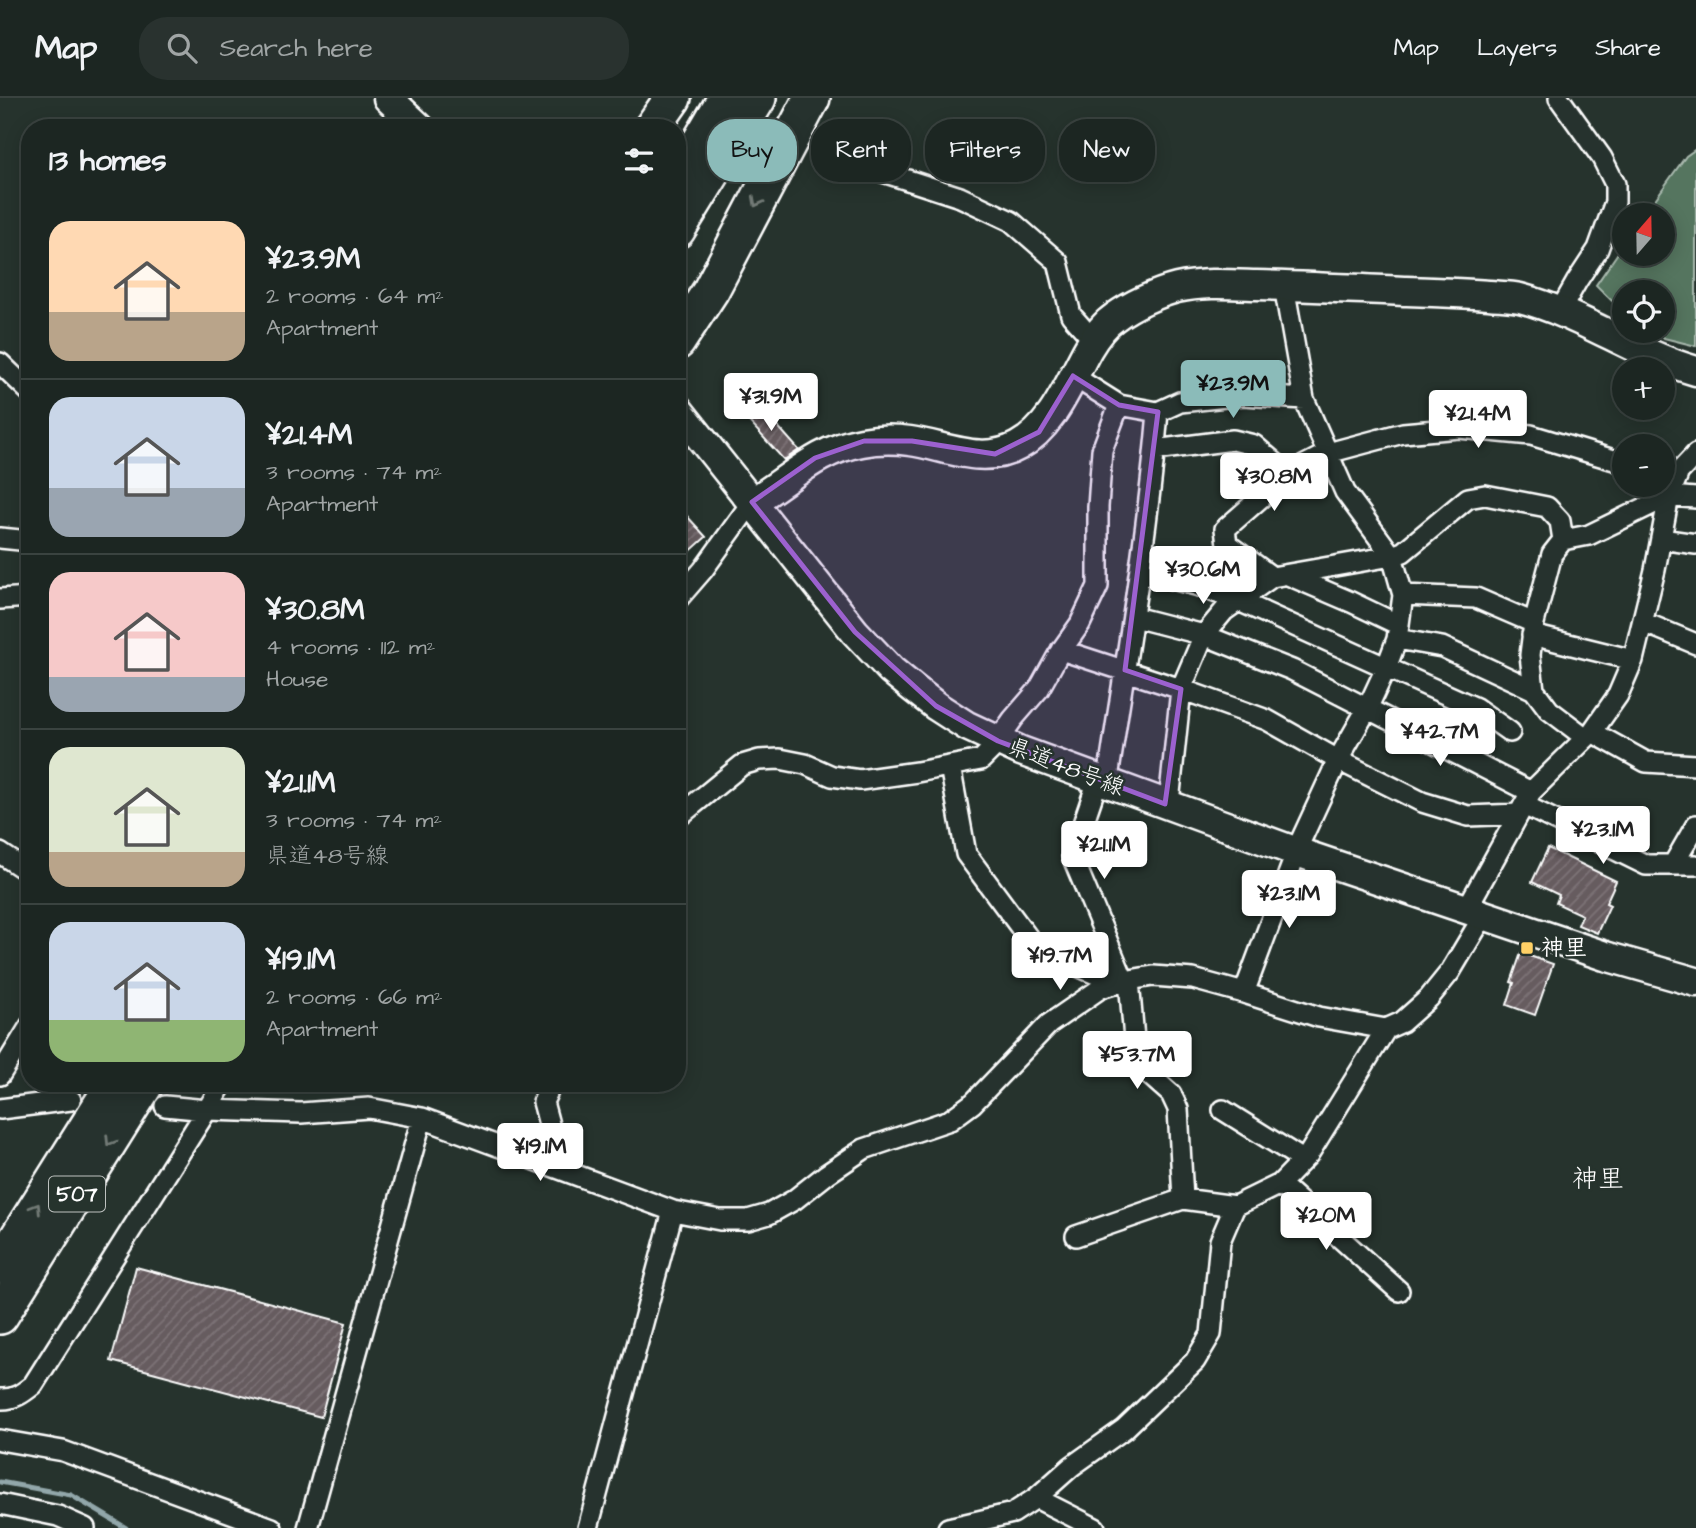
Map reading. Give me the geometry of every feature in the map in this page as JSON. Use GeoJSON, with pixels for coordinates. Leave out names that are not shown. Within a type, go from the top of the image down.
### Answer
{"type":"FeatureCollection","features":[{"type":"Feature","properties":{"kind":"highway"},"geometry":{"type":"LineString","coordinates":[[658,119],[673,98]]}},
{"type":"Feature","properties":{"kind":"highway"},"geometry":{"type":"LineString","coordinates":[[686,166],[726,98]]}},
{"type":"Feature","properties":{"kind":"highway"},"geometry":{"type":"LineString","coordinates":[[686,215],[758,98]]}},
{"type":"Feature","properties":{"kind":"highway"},"geometry":{"type":"LineString","coordinates":[[686,328],[710,290],[812,98]]}},
{"type":"Feature","properties":{"kind":"highway","name":"507"},"geometry":{"type":"LineString","coordinates":[[0,1266],[109,1092]]}},
{"type":"Feature","properties":{"kind":"highway","name":"507"},"geometry":{"type":"LineString","coordinates":[[0,1316],[155,1095]]}},
{"type":"Feature","properties":{"kind":"main road"},"geometry":{"type":"LineString","coordinates":[[388,98],[411,119]]}},
{"type":"Feature","properties":{"kind":"main road"},"geometry":{"type":"LineString","coordinates":[[752,502],[815,458],[864,441],[912,441],[976,455],[995,454],[1017,447],[1039,432],[1054,413],[1102,328],[1115,316],[1146,299],[1177,288],[1210,284],[1284,286],[1518,298],[1560,311],[1675,365],[1696,371]]}},
{"type":"Feature","properties":{"kind":"main road","name":"県道48号線"},"geometry":{"type":"LineString","coordinates":[[686,419],[855,632],[891,670],[936,706],[967,726],[998,741],[1102,781],[1297,852],[1605,956],[1696,982]]}},
{"type":"Feature","properties":{"kind":"street"},"geometry":{"type":"LineString","coordinates":[[1559,98],[1602,158],[1615,184],[1615,202],[1598,249],[1560,311]]}},
{"type":"Feature","properties":{"kind":"street"},"geometry":{"type":"LineString","coordinates":[[911,181],[960,197],[1011,221],[1058,262],[1071,315],[1094,341]]}},
{"type":"Feature","properties":{"kind":"street"},"geometry":{"type":"LineString","coordinates":[[1244,993],[1297,852],[1338,761],[1386,668],[1398,632],[1404,595],[1392,556],[1345,492],[1304,399],[1284,286]]}},
{"type":"Feature","properties":{"kind":"street"},"geometry":{"type":"LineString","coordinates":[[0,363],[21,383]]}},
{"type":"Feature","properties":{"kind":"street"},"geometry":{"type":"LineString","coordinates":[[1073,376],[1119,405],[1158,412],[1180,402],[1244,395],[1304,399]]}},
{"type":"Feature","properties":{"kind":"street"},"geometry":{"type":"LineString","coordinates":[[686,811],[742,765],[759,760],[780,759],[805,764],[832,776],[860,780],[981,761],[1039,689],[1061,650],[1080,624],[1098,586],[1098,507],[1102,450],[1119,405]]}},
{"type":"Feature","properties":{"kind":"street"},"geometry":{"type":"LineString","coordinates":[[1158,412],[1151,491],[1110,772],[1102,781],[1072,856],[1123,981],[1136,1063],[1171,1094],[1178,1109],[1183,1199]]}},
{"type":"Feature","properties":{"kind":"street"},"geometry":{"type":"LineString","coordinates":[[1612,459],[1531,435],[1459,428],[1403,433],[1328,453],[1289,474],[1225,529],[1227,544],[1279,576],[1351,602],[1398,632],[1442,647],[1534,690],[1549,710],[1589,735],[1646,762],[1696,765]]}},
{"type":"Feature","properties":{"kind":"street"},"geometry":{"type":"LineString","coordinates":[[1155,450],[1233,440],[1254,445],[1289,474]]}},
{"type":"Feature","properties":{"kind":"street"},"geometry":{"type":"LineString","coordinates":[[1675,468],[1696,454]]}},
{"type":"Feature","properties":{"kind":"street"},"geometry":{"type":"LineString","coordinates":[[1165,804],[1170,793],[1181,689],[1204,635],[1224,611],[1239,601],[1279,576],[1403,552],[1468,498],[1485,495],[1547,507],[1560,521],[1563,540]]}},
{"type":"Feature","properties":{"kind":"street"},"geometry":{"type":"LineString","coordinates":[[1675,496],[1696,498]]}},
{"type":"Feature","properties":{"kind":"street"},"geometry":{"type":"LineString","coordinates":[[1534,690],[1530,655],[1533,629],[1552,554],[1563,540],[1589,535],[1667,497]]}},
{"type":"Feature","properties":{"kind":"street"},"geometry":{"type":"LineString","coordinates":[[155,1095],[207,1110],[301,1113],[369,1108],[422,1118],[673,1210],[720,1220],[748,1220],[769,1214],[794,1200],[864,1149],[950,1120],[973,1103],[1049,1024],[1101,988],[1123,981],[1153,976],[1193,979],[1319,1017],[1386,1029],[1402,1022],[1429,998],[1450,972],[1525,804],[1589,735],[1618,695],[1633,660],[1643,622],[1669,497]]}},
{"type":"Feature","properties":{"kind":"street"},"geometry":{"type":"LineString","coordinates":[[686,590],[752,502]]}},
{"type":"Feature","properties":{"kind":"street"},"geometry":{"type":"LineString","coordinates":[[0,538],[21,540]]}},
{"type":"Feature","properties":{"kind":"street"},"geometry":{"type":"LineString","coordinates":[[1661,539],[1696,544]]}},
{"type":"Feature","properties":{"kind":"street"},"geometry":{"type":"LineString","coordinates":[[1140,571],[1196,585],[1239,601],[1476,708],[1510,732]]}},
{"type":"Feature","properties":{"kind":"street"},"geometry":{"type":"LineString","coordinates":[[1404,595],[1476,598],[1533,629],[1633,660]]}},
{"type":"Feature","properties":{"kind":"street"},"geometry":{"type":"LineString","coordinates":[[0,599],[21,598]]}},
{"type":"Feature","properties":{"kind":"street"},"geometry":{"type":"LineString","coordinates":[[1133,617],[1204,635],[1292,670],[1367,709],[1525,804],[1646,865],[1696,864]]}},
{"type":"Feature","properties":{"kind":"street"},"geometry":{"type":"LineString","coordinates":[[1643,622],[1696,644]]}},
{"type":"Feature","properties":{"kind":"street"},"geometry":{"type":"LineString","coordinates":[[1061,650],[1267,720],[1338,761],[1422,802],[1468,816],[1525,804]]}},
{"type":"Feature","properties":{"kind":"street"},"geometry":{"type":"LineString","coordinates":[[950,766],[966,854],[1035,947],[1123,981]]}},
{"type":"Feature","properties":{"kind":"street"},"geometry":{"type":"LineString","coordinates":[[1673,865],[1696,825]]}},
{"type":"Feature","properties":{"kind":"street"},"geometry":{"type":"LineString","coordinates":[[0,853],[21,867]]}},
{"type":"Feature","properties":{"kind":"street"},"geometry":{"type":"LineString","coordinates":[[1076,1236],[1183,1199],[1235,1206],[1280,1184],[1308,1155],[1386,1029]]}},
{"type":"Feature","properties":{"kind":"street"},"geometry":{"type":"LineString","coordinates":[[0,1075],[21,1041]]}},
{"type":"Feature","properties":{"kind":"street"},"geometry":{"type":"LineString","coordinates":[[0,1399],[20,1395],[33,1385],[218,1092]]}},
{"type":"Feature","properties":{"kind":"street"},"geometry":{"type":"LineString","coordinates":[[548,1092],[543,1102],[554,1143],[548,1164]]}},
{"type":"Feature","properties":{"kind":"street"},"geometry":{"type":"LineString","coordinates":[[0,1109],[71,1100]]}},
{"type":"Feature","properties":{"kind":"street"},"geometry":{"type":"LineString","coordinates":[[1223,1110],[1303,1160]]}},
{"type":"Feature","properties":{"kind":"street"},"geometry":{"type":"LineString","coordinates":[[308,1528],[422,1118]]}},
{"type":"Feature","properties":{"kind":"street"},"geometry":{"type":"LineString","coordinates":[[1280,1184],[1399,1291]]}},
{"type":"Feature","properties":{"kind":"street"},"geometry":{"type":"LineString","coordinates":[[948,1528],[1013,1513],[1036,1498],[1072,1466],[1124,1429],[1195,1362],[1211,1334],[1220,1241],[1235,1206]]}},
{"type":"Feature","properties":{"kind":"street"},"geometry":{"type":"LineString","coordinates":[[588,1528],[673,1210]]}},
{"type":"Feature","properties":{"kind":"street"},"geometry":{"type":"LineString","coordinates":[[0,1440],[63,1451],[272,1528]]}},
{"type":"Feature","properties":{"kind":"street"},"geometry":{"type":"LineString","coordinates":[[1036,1498],[1095,1528]]}},
{"type":"Feature","properties":{"kind":"street"},"geometry":{"type":"LineString","coordinates":[[0,1504],[58,1516],[85,1528]]}},
{"type":"Feature","properties":{"kind":"highlighted area"},"geometry":{"type":"Polygon","coordinates":[[[1073,376],[1119,405],[1158,412],[1125,670],[1181,689],[1165,804],[998,741],[936,706],[855,632],[752,502],[815,458],[864,441],[912,441],[995,454],[1039,432],[1073,376]]]}},
{"type":"Feature","properties":{"kind":"green space"},"geometry":{"type":"Polygon","coordinates":[[[1696,149],[1696,346],[1675,341],[1675,280],[1612,280],[1612,301],[1596,285],[1612,262],[1612,266],[1675,266],[1675,203],[1653,203],[1686,156],[1696,149]]]}},
{"type":"Feature","properties":{"kind":"building"},"geometry":{"type":"Polygon","coordinates":[[[759,405],[799,450],[784,460],[744,416],[759,405]]]}},
{"type":"Feature","properties":{"kind":"building"},"geometry":{"type":"Polygon","coordinates":[[[686,515],[706,537],[686,555],[686,515]]]}},
{"type":"Feature","properties":{"kind":"building"},"geometry":{"type":"Polygon","coordinates":[[[1548,848],[1616,881],[1606,903],[1610,905],[1597,933],[1578,925],[1582,915],[1556,903],[1559,895],[1532,882],[1548,848]]]}},
{"type":"Feature","properties":{"kind":"building"},"geometry":{"type":"Polygon","coordinates":[[[1521,953],[1553,964],[1535,1015],[1507,1005],[1514,983],[1511,982],[1521,953]]]}},
{"type":"Feature","properties":{"kind":"building"},"geometry":{"type":"Polygon","coordinates":[[[136,1267],[346,1323],[321,1417],[111,1361],[136,1267]]]}},
{"type":"Feature","properties":{"kind":"waterway"},"geometry":{"type":"LineString","coordinates":[[0,1482],[71,1495],[126,1528]]}},
{"type":"Feature","properties":{"kind":"place","name":"神里"},"geometry":{"type":"Point","coordinates":[1527,948]}},
{"type":"Feature","properties":{"kind":"district","name":"神里"},"geometry":{"type":"Point","coordinates":[1598,1179]}}]}
